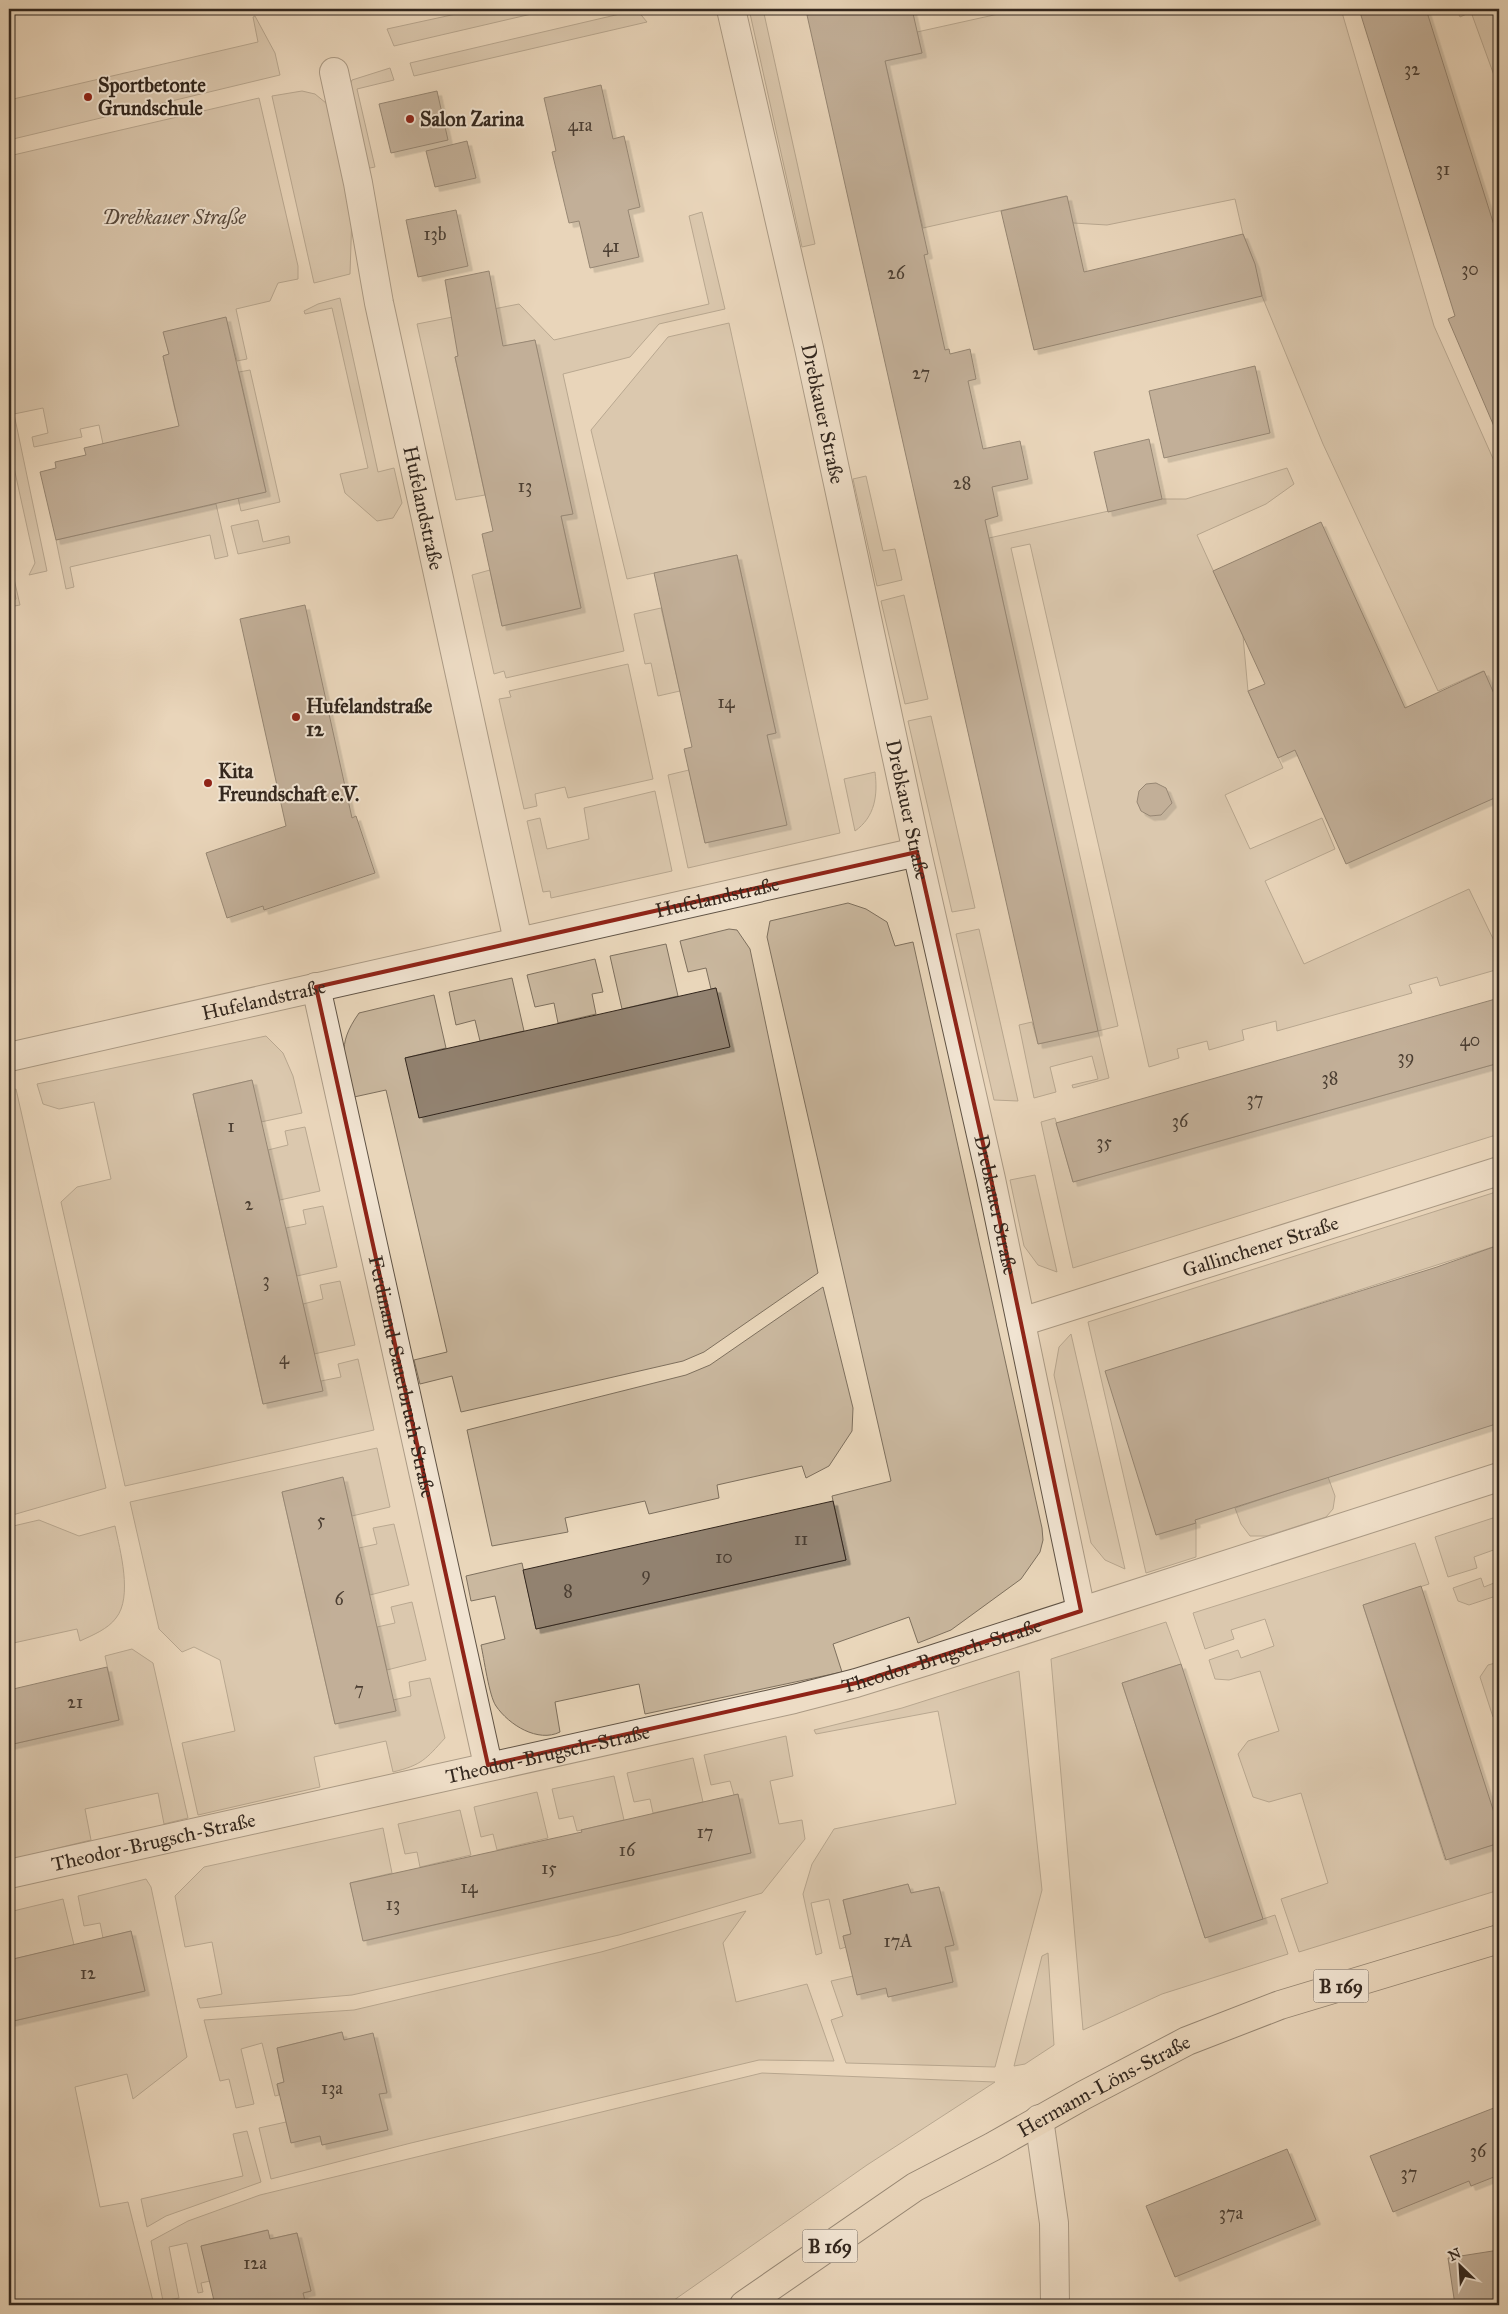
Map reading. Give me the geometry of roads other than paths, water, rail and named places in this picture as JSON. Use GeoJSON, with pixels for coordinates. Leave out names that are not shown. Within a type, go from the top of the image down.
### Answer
{"type":"FeatureCollection","features":[{"type":"Feature","properties":{"kind":"main road","name":"Hermann-Löns-Straße"},"geometry":{"type":"LineString","coordinates":[[744,2305],[916,2187],[992,2148],[1039,2119],[1186,2042],[1280,2005],[1499,1939]]}},
{"type":"Feature","properties":{"kind":"street","name":"Drebkauer Straße"},"geometry":{"type":"LineString","coordinates":[[731,9],[809,348],[917,852],[1021,1322],[1080,1611]]}},
{"type":"Feature","properties":{"kind":"street","name":"Hufelandstraße"},"geometry":{"type":"LineString","coordinates":[[334,72],[364,211],[374,279],[518,941]]}},
{"type":"Feature","properties":{"kind":"street","name":"Hufelandstraße"},"geometry":{"type":"LineString","coordinates":[[9,1057],[917,852]]}},
{"type":"Feature","properties":{"kind":"street","name":"Ferdinand-Sauerbruch-Straße"},"geometry":{"type":"LineString","coordinates":[[316,988],[488,1765]]}},
{"type":"Feature","properties":{"kind":"street","name":"Gallinchener Straße"},"geometry":{"type":"LineString","coordinates":[[1021,1322],[1499,1171]]}},
{"type":"Feature","properties":{"kind":"street"},"geometry":{"type":"LineString","coordinates":[[1080,1611],[1174,1583],[1499,1477]]}},
{"type":"Feature","properties":{"kind":"street","name":"Theodor-Brugsch-Straße"},"geometry":{"type":"LineString","coordinates":[[9,1874],[856,1683],[1080,1611]]}},
{"type":"Feature","properties":{"kind":"street"},"geometry":{"type":"LineString","coordinates":[[1039,2119],[1054,2223],[1055,2305]]}},
{"type":"Feature","properties":{"kind":"place","name":"Sportbetonte Grundschule"},"geometry":{"type":"Point","coordinates":[88,97]}},
{"type":"Feature","properties":{"kind":"place","name":"Salon Zarina"},"geometry":{"type":"Point","coordinates":[410,119]}},
{"type":"Feature","properties":{"kind":"place","name":"Hufelandstraße 12"},"geometry":{"type":"Point","coordinates":[296,717]}},
{"type":"Feature","properties":{"kind":"place","name":"Kita Freundschaft e.V."},"geometry":{"type":"Point","coordinates":[208,783]}}]}
